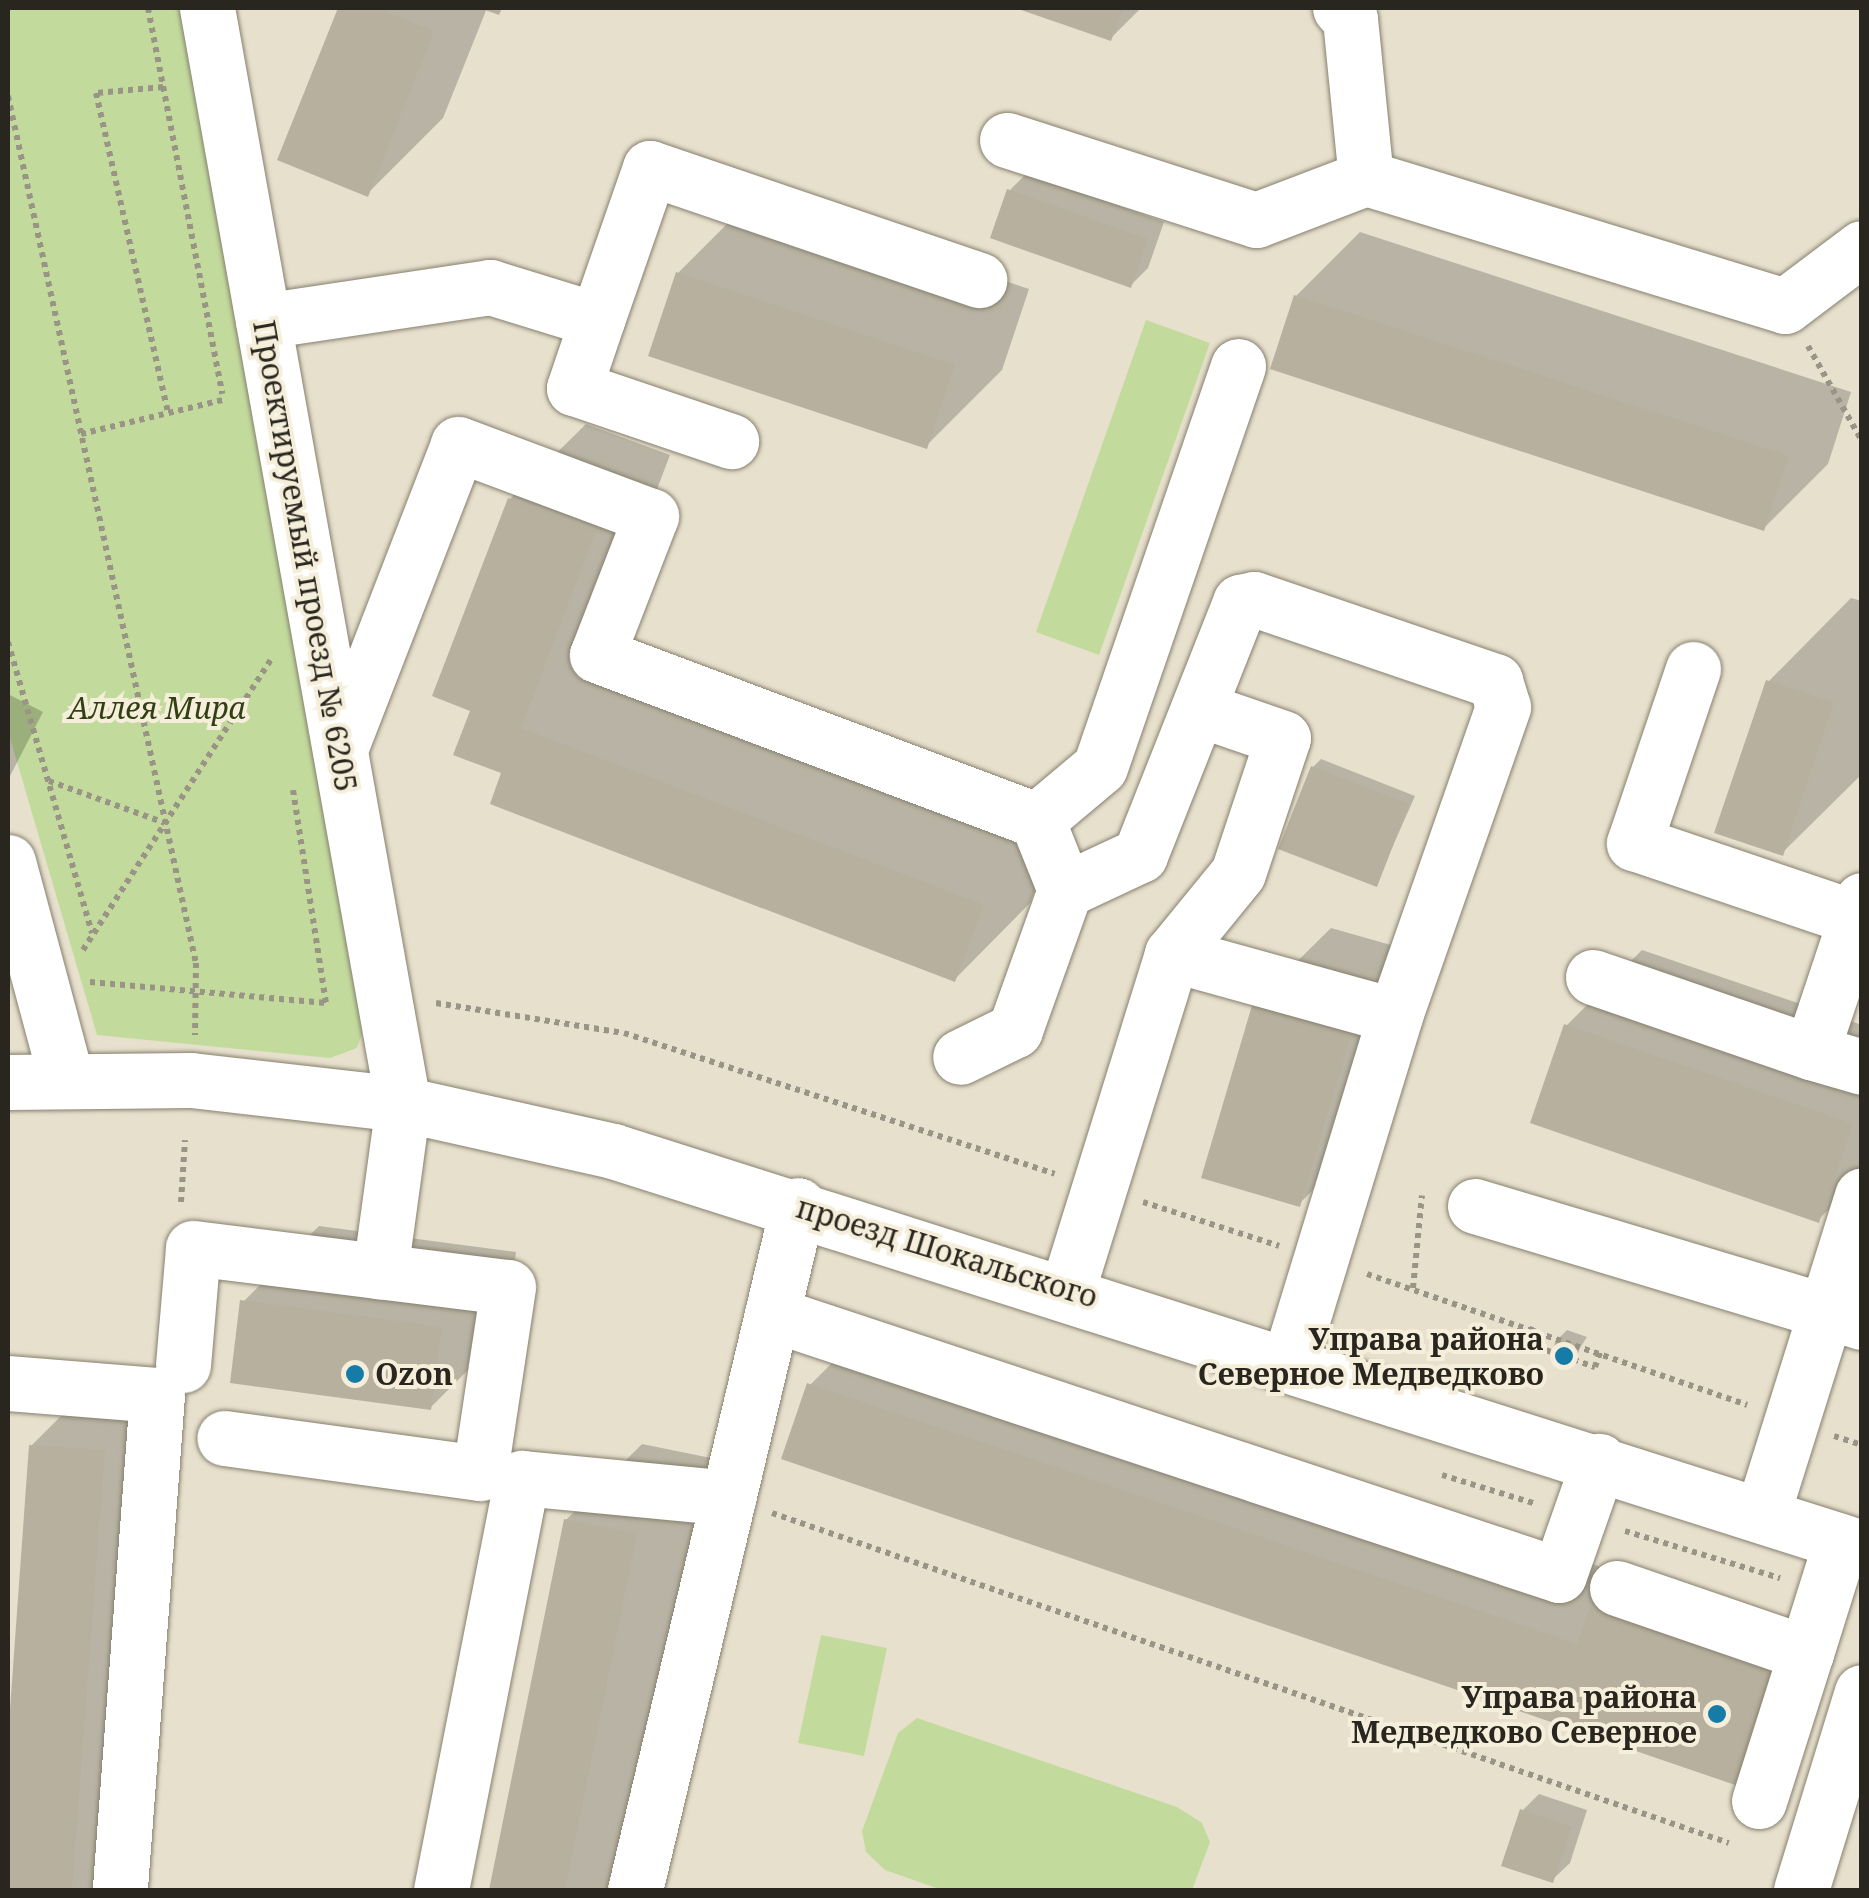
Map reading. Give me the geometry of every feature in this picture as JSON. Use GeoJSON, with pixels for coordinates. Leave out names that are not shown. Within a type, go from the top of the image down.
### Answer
{"type":"FeatureCollection","features":[{"type":"Feature","properties":{"kind":"street","name":"Проектируемый проезд № 6205"},"geometry":{"type":"LineString","coordinates":[[206,8],[404,1104],[380,1271]]}},
{"type":"Feature","properties":{"kind":"street"},"geometry":{"type":"LineString","coordinates":[[1340,8],[1350,19],[1366,178]]}},
{"type":"Feature","properties":{"kind":"street"},"geometry":{"type":"LineString","coordinates":[[1007,140],[1256,220],[1366,178],[1785,306],[1862,248]]}},
{"type":"Feature","properties":{"kind":"street"},"geometry":{"type":"LineString","coordinates":[[730,441],[574,388],[650,168],[979,280]]}},
{"type":"Feature","properties":{"kind":"street"},"geometry":{"type":"LineString","coordinates":[[263,321],[490,287],[597,320]]}},
{"type":"Feature","properties":{"kind":"street"},"geometry":{"type":"LineString","coordinates":[[1037,820],[1100,767],[1238,366]]}},
{"type":"Feature","properties":{"kind":"street"},"geometry":{"type":"LineString","coordinates":[[340,749],[458,444],[650,516],[597,655],[1037,820],[1065,890],[1015,1030],[960,1057]]}},
{"type":"Feature","properties":{"kind":"street"},"geometry":{"type":"LineString","coordinates":[[1065,890],[1140,855],[1232,614],[1254,599],[1505,691],[1395,1016],[1290,1360]]}},
{"type":"Feature","properties":{"kind":"street"},"geometry":{"type":"LineString","coordinates":[[1593,977],[1836,1060],[1859,909],[1634,843],[1693,669]]}},
{"type":"Feature","properties":{"kind":"street"},"geometry":{"type":"LineString","coordinates":[[1068,1288],[1172,954],[1238,873],[1284,738],[1199,708]]}},
{"type":"Feature","properties":{"kind":"street"},"geometry":{"type":"LineString","coordinates":[[8,862],[66,1079]]}},
{"type":"Feature","properties":{"kind":"street"},"geometry":{"type":"LineString","coordinates":[[1172,954],[1395,1016]]}},
{"type":"Feature","properties":{"kind":"street","name":"проезд Шокальского"},"geometry":{"type":"LineString","coordinates":[[8,1082],[191,1080],[404,1104],[614,1150],[1068,1288],[1762,1515],[1842,1560]]}},
{"type":"Feature","properties":{"kind":"street"},"geometry":{"type":"LineString","coordinates":[[1762,1515],[1788,1422],[1844,1316],[1862,1194]]}},
{"type":"Feature","properties":{"kind":"street"},"geometry":{"type":"LineString","coordinates":[[635,1890],[798,1206]]}},
{"type":"Feature","properties":{"kind":"street"},"geometry":{"type":"LineString","coordinates":[[1475,1206],[1844,1316]]}},
{"type":"Feature","properties":{"kind":"street"},"geometry":{"type":"LineString","coordinates":[[183,1365],[194,1248],[508,1287],[480,1473],[224,1438]]}},
{"type":"Feature","properties":{"kind":"street"},"geometry":{"type":"LineString","coordinates":[[772,1314],[1559,1575],[1599,1462]]}},
{"type":"Feature","properties":{"kind":"street"},"geometry":{"type":"LineString","coordinates":[[8,1384],[158,1395],[120,1890]]}},
{"type":"Feature","properties":{"kind":"street"},"geometry":{"type":"LineString","coordinates":[[442,1890],[522,1478],[728,1498]]}},
{"type":"Feature","properties":{"kind":"street"},"geometry":{"type":"LineString","coordinates":[[1759,1801],[1806,1653],[1842,1560]]}},
{"type":"Feature","properties":{"kind":"street"},"geometry":{"type":"LineString","coordinates":[[1617,1588],[1806,1653]]}},
{"type":"Feature","properties":{"kind":"street"},"geometry":{"type":"LineString","coordinates":[[1804,1880],[1850,1773],[1862,1692]]}},
{"type":"Feature","properties":{"kind":"path"},"geometry":{"type":"LineString","coordinates":[[148,8],[227,418]]}},
{"type":"Feature","properties":{"kind":"path"},"geometry":{"type":"LineString","coordinates":[[164,87],[96,92],[168,413]]}},
{"type":"Feature","properties":{"kind":"path"},"geometry":{"type":"LineString","coordinates":[[8,96],[166,823],[195,990],[195,1034]]}},
{"type":"Feature","properties":{"kind":"path"},"geometry":{"type":"LineString","coordinates":[[1785,306],[1862,441]]}},
{"type":"Feature","properties":{"kind":"path"},"geometry":{"type":"LineString","coordinates":[[81,434],[224,400]]}},
{"type":"Feature","properties":{"kind":"path"},"geometry":{"type":"LineString","coordinates":[[270,639],[276,676]]}},
{"type":"Feature","properties":{"kind":"path"},"geometry":{"type":"LineString","coordinates":[[8,642],[92,934]]}},
{"type":"Feature","properties":{"kind":"path"},"geometry":{"type":"LineString","coordinates":[[73,964],[273,658]]}},
{"type":"Feature","properties":{"kind":"path"},"geometry":{"type":"LineString","coordinates":[[291,773],[326,1003]]}},
{"type":"Feature","properties":{"kind":"path"},"geometry":{"type":"LineString","coordinates":[[48,780],[166,823]]}},
{"type":"Feature","properties":{"kind":"path"},"geometry":{"type":"LineString","coordinates":[[82,981],[342,1002]]}},
{"type":"Feature","properties":{"kind":"path"},"geometry":{"type":"LineString","coordinates":[[432,990],[438,1009],[624,1033],[1533,1327],[1788,1422],[1862,1444]]}},
{"type":"Feature","properties":{"kind":"path"},"geometry":{"type":"LineString","coordinates":[[178,1188],[185,1140]]}},
{"type":"Feature","properties":{"kind":"path"},"geometry":{"type":"LineString","coordinates":[[1413,1288],[1422,1195]]}},
{"type":"Feature","properties":{"kind":"path"},"geometry":{"type":"LineString","coordinates":[[1533,1327],[1527,1344],[1596,1367],[1601,1350]]}},
{"type":"Feature","properties":{"kind":"path"},"geometry":{"type":"LineString","coordinates":[[1442,1475],[1548,1507]]}},
{"type":"Feature","properties":{"kind":"path"},"geometry":{"type":"LineString","coordinates":[[728,1498],[1804,1880]]}},
{"type":"Feature","properties":{"kind":"path"},"geometry":{"type":"LineString","coordinates":[[1618,1529],[1842,1560]]}},
{"type":"Feature","properties":{"kind":"green space","name":"Аллея Мира"},"geometry":{"type":"Polygon","coordinates":[[[8,8],[180,8],[366,1022],[357,1048],[330,1058],[97,1035],[8,731],[8,8]]]}},
{"type":"Feature","properties":{"kind":"green space"},"geometry":{"type":"Polygon","coordinates":[[[1146,320],[1210,343],[1099,655],[1036,632],[1146,320]]]}},
{"type":"Feature","properties":{"kind":"green space"},"geometry":{"type":"Polygon","coordinates":[[[821,1635],[887,1648],[864,1756],[798,1743],[821,1635]]]}},
{"type":"Feature","properties":{"kind":"green space"},"geometry":{"type":"Polygon","coordinates":[[[917,1718],[1177,1807],[1202,1823],[1210,1842],[1192,1890],[942,1890],[885,1870],[866,1852],[862,1831],[898,1733],[917,1718]]]}},
{"type":"Feature","properties":{"kind":"building"},"geometry":{"type":"Polygon","coordinates":[[[338,8],[376,8],[434,31],[368,197],[277,160],[338,8]]]}},
{"type":"Feature","properties":{"kind":"building"},"geometry":{"type":"Polygon","coordinates":[[[479,8],[502,8],[499,15],[479,8]]]}},
{"type":"Feature","properties":{"kind":"building"},"geometry":{"type":"Polygon","coordinates":[[[1015,8],[1123,8],[1111,41],[1015,8]]]}},
{"type":"Feature","properties":{"kind":"building"},"geometry":{"type":"Polygon","coordinates":[[[1007,189],[1148,239],[1131,288],[990,238],[1007,189]]]}},
{"type":"Feature","properties":{"kind":"building"},"geometry":{"type":"Polygon","coordinates":[[[676,272],[955,365],[927,449],[648,356],[676,272]]]}},
{"type":"Feature","properties":{"kind":"building"},"geometry":{"type":"Polygon","coordinates":[[[1294,295],[1789,456],[1764,531],[1270,369],[1294,295]]]}},
{"type":"Feature","properties":{"kind":"building"},"geometry":{"type":"Polygon","coordinates":[[[508,498],[596,531],[521,728],[984,905],[955,982],[490,804],[501,773],[453,755],[470,711],[432,696],[508,498]]]}},
{"type":"Feature","properties":{"kind":"building"},"geometry":{"type":"Polygon","coordinates":[[[1766,680],[1834,703],[1783,856],[1714,833],[1766,680]]]}},
{"type":"Feature","properties":{"kind":"building"},"geometry":{"type":"Polygon","coordinates":[[[1311,766],[1409,804],[1377,887],[1278,849],[1311,766]]]}},
{"type":"Feature","properties":{"kind":"building"},"geometry":{"type":"Polygon","coordinates":[[[1253,1002],[1352,1031],[1300,1207],[1201,1178],[1253,1002]]]}},
{"type":"Feature","properties":{"kind":"building"},"geometry":{"type":"Polygon","coordinates":[[[1564,1024],[1853,1124],[1819,1223],[1530,1123],[1564,1024]]]}},
{"type":"Feature","properties":{"kind":"building"},"geometry":{"type":"Polygon","coordinates":[[[240,1300],[442,1327],[431,1410],[230,1383],[240,1300]]]}},
{"type":"Feature","properties":{"kind":"building"},"geometry":{"type":"Polygon","coordinates":[[[1557,1337],[1581,1345],[1577,1356],[1553,1349],[1557,1337]]]}},
{"type":"Feature","properties":{"kind":"building"},"geometry":{"type":"Polygon","coordinates":[[[807,1383],[1577,1644],[1590,1608],[1783,1675],[1744,1788],[781,1459],[807,1383]]]}},
{"type":"Feature","properties":{"kind":"building"},"geometry":{"type":"Polygon","coordinates":[[[29,1445],[105,1450],[72,1890],[8,1890],[8,1737],[29,1445]]]}},
{"type":"Feature","properties":{"kind":"building"},"geometry":{"type":"Polygon","coordinates":[[[564,1519],[637,1534],[565,1890],[489,1890],[564,1519]]]}},
{"type":"Feature","properties":{"kind":"building"},"geometry":{"type":"Polygon","coordinates":[[[1520,1809],[1572,1827],[1553,1883],[1501,1866],[1520,1809]]]}},
{"type":"Feature","properties":{"kind":"place","name":"Управа района Северное Медведково"},"geometry":{"type":"Point","coordinates":[1564,1356]}},
{"type":"Feature","properties":{"kind":"place","name":"Ozon"},"geometry":{"type":"Point","coordinates":[355,1374]}},
{"type":"Feature","properties":{"kind":"place","name":"Управа района Медведково Северное"},"geometry":{"type":"Point","coordinates":[1717,1714]}}]}
